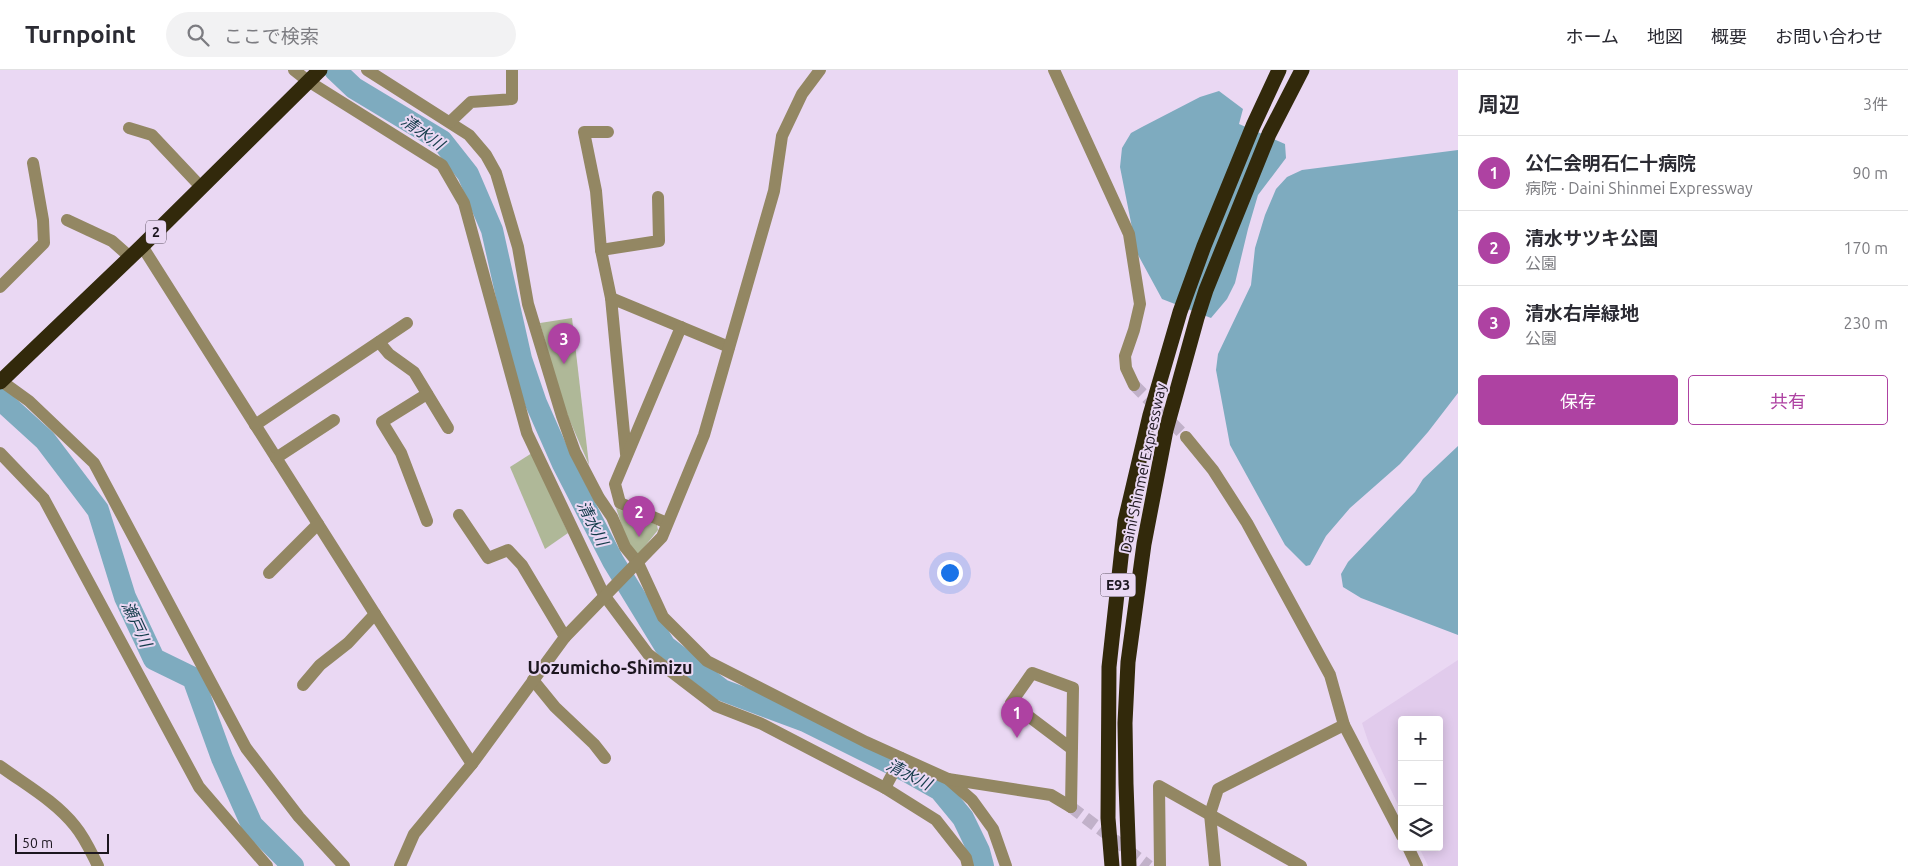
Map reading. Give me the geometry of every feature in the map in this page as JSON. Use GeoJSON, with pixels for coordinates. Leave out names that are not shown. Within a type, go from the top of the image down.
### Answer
{"type":"FeatureCollection","features":[{"type":"Feature","properties":{"kind":"highway","name":"2"},"geometry":{"type":"LineString","coordinates":[[0,381],[142,246],[320,70]]}},
{"type":"Feature","properties":{"kind":"highway","name":"Daini Shinmei Expressway"},"geometry":{"type":"LineString","coordinates":[[1112,866],[1108,818],[1109,667],[1125,521],[1150,415],[1180,312],[1204,246],[1253,126],[1279,70]]}},
{"type":"Feature","properties":{"kind":"highway","name":"Daini Shinmei Expressway"},"geometry":{"type":"LineString","coordinates":[[1129,866],[1126,766],[1128,662],[1144,544],[1166,430],[1206,290],[1269,134],[1302,70]]}},
{"type":"Feature","properties":{"kind":"street"},"geometry":{"type":"LineString","coordinates":[[294,70],[308,82],[442,165],[464,203],[527,433],[604,595],[648,654],[716,706],[762,724],[885,788],[936,820],[966,858],[968,866]]}},
{"type":"Feature","properties":{"kind":"street"},"geometry":{"type":"LineString","coordinates":[[367,70],[450,122],[469,136],[486,155],[496,174],[518,247],[528,304],[575,452],[599,498],[612,517],[625,547],[638,563],[663,617],[707,661],[866,742],[948,779],[1051,794],[1071,807],[1072,749],[1073,688],[1032,673],[1011,703],[1072,749]]}},
{"type":"Feature","properties":{"kind":"street"},"geometry":{"type":"LineString","coordinates":[[450,122],[471,102],[512,99],[512,70]]}},
{"type":"Feature","properties":{"kind":"street"},"geometry":{"type":"LineString","coordinates":[[400,866],[414,834],[472,764],[565,637],[662,536],[704,436],[774,192],[782,136],[802,94],[820,70]]}},
{"type":"Feature","properties":{"kind":"street"},"geometry":{"type":"LineString","coordinates":[[1054,70],[1129,234],[1140,304],[1125,356],[1126,368],[1134,385]]}},
{"type":"Feature","properties":{"kind":"street"},"geometry":{"type":"LineString","coordinates":[[129,128],[152,135],[201,187]]}},
{"type":"Feature","properties":{"kind":"street"},"geometry":{"type":"LineString","coordinates":[[608,132],[584,132],[596,191],[600,250],[610,298],[626,454]]}},
{"type":"Feature","properties":{"kind":"street"},"geometry":{"type":"LineString","coordinates":[[0,287],[44,243],[43,220],[33,163]]}},
{"type":"Feature","properties":{"kind":"street"},"geometry":{"type":"LineString","coordinates":[[600,250],[659,241],[658,197]]}},
{"type":"Feature","properties":{"kind":"street"},"geometry":{"type":"LineString","coordinates":[[67,220],[112,241],[130,257]]}},
{"type":"Feature","properties":{"kind":"street"},"geometry":{"type":"LineString","coordinates":[[142,246],[472,764]]}},
{"type":"Feature","properties":{"kind":"street"},"geometry":{"type":"LineString","coordinates":[[610,298],[730,346]]}},
{"type":"Feature","properties":{"kind":"street"},"geometry":{"type":"LineString","coordinates":[[255,425],[407,323]]}},
{"type":"Feature","properties":{"kind":"street"},"geometry":{"type":"LineString","coordinates":[[667,522],[620,503],[615,484],[681,327]]}},
{"type":"Feature","properties":{"kind":"street"},"geometry":{"type":"LineString","coordinates":[[379,342],[389,354],[414,372],[448,428]]}},
{"type":"Feature","properties":{"kind":"street"},"geometry":{"type":"LineString","coordinates":[[0,381],[30,401],[94,464],[246,748],[299,817],[344,866]]}},
{"type":"Feature","properties":{"kind":"street"},"geometry":{"type":"LineString","coordinates":[[427,394],[382,422],[401,453],[427,521]]}},
{"type":"Feature","properties":{"kind":"street"},"geometry":{"type":"LineString","coordinates":[[276,458],[334,420]]}},
{"type":"Feature","properties":{"kind":"street"},"geometry":{"type":"LineString","coordinates":[[1186,437],[1213,470],[1247,523],[1291,602],[1330,675],[1344,725],[1398,828]]}},
{"type":"Feature","properties":{"kind":"street"},"geometry":{"type":"LineString","coordinates":[[0,454],[44,498],[199,787],[267,866]]}},
{"type":"Feature","properties":{"kind":"street"},"geometry":{"type":"LineString","coordinates":[[459,516],[488,558],[508,550],[522,565],[565,637]]}},
{"type":"Feature","properties":{"kind":"street"},"geometry":{"type":"LineString","coordinates":[[268,572],[318,524]]}},
{"type":"Feature","properties":{"kind":"street"},"geometry":{"type":"LineString","coordinates":[[303,685],[320,665],[348,643],[375,614]]}},
{"type":"Feature","properties":{"kind":"street"},"geometry":{"type":"LineString","coordinates":[[533,680],[605,758]]}},
{"type":"Feature","properties":{"kind":"street"},"geometry":{"type":"LineString","coordinates":[[1215,866],[1210,814],[1218,789],[1344,725]]}},
{"type":"Feature","properties":{"kind":"street"},"geometry":{"type":"LineString","coordinates":[[885,788],[901,758]]}},
{"type":"Feature","properties":{"kind":"street"},"geometry":{"type":"LineString","coordinates":[[0,766],[54,804],[76,826],[98,866]]}},
{"type":"Feature","properties":{"kind":"street"},"geometry":{"type":"LineString","coordinates":[[948,779],[972,800],[993,830],[1006,866]]}},
{"type":"Feature","properties":{"kind":"street"},"geometry":{"type":"LineString","coordinates":[[1160,866],[1159,786],[1301,866]]}},
{"type":"Feature","properties":{"kind":"street"},"geometry":{"type":"LineString","coordinates":[[1410,851],[1417,866]]}},
{"type":"Feature","properties":{"kind":"shaded area"},"geometry":{"type":"Polygon","coordinates":[[[1458,660],[1458,866],[1428,866],[1421,851],[1443,851],[1443,716],[1398,716],[1398,805],[1369,744],[1362,723],[1458,660]]]}},
{"type":"Feature","properties":{"kind":"green space"},"geometry":{"type":"Polygon","coordinates":[[[572,318],[589,465],[563,405],[540,323],[572,318]]]}},
{"type":"Feature","properties":{"kind":"green space"},"geometry":{"type":"Polygon","coordinates":[[[532,453],[568,533],[545,549],[510,467],[532,453]]]}},
{"type":"Feature","properties":{"kind":"green space"},"geometry":{"type":"Polygon","coordinates":[[[616,508],[657,525],[658,530],[637,556],[628,544],[616,508]]]}},
{"type":"Feature","properties":{"kind":"water"},"geometry":{"type":"Polygon","coordinates":[[[1219,91],[1243,109],[1239,124],[1285,144],[1286,158],[1258,195],[1235,283],[1227,299],[1211,318],[1162,299],[1137,253],[1120,167],[1122,148],[1131,133],[1200,97],[1219,91]]]}},
{"type":"Feature","properties":{"kind":"water"},"geometry":{"type":"Polygon","coordinates":[[[1458,150],[1458,393],[1400,464],[1350,508],[1326,536],[1310,565],[1306,566],[1285,545],[1230,445],[1216,370],[1218,354],[1251,285],[1255,248],[1265,215],[1276,189],[1287,177],[1302,170],[1458,150]]]}},
{"type":"Feature","properties":{"kind":"water"},"geometry":{"type":"Polygon","coordinates":[[[1458,446],[1458,635],[1361,598],[1343,587],[1341,574],[1348,562],[1415,492],[1423,479],[1458,446]]]}},
{"type":"Feature","properties":{"kind":"waterway","name":"清水川"},"geometry":{"type":"LineString","coordinates":[[335,70],[354,88],[442,141],[468,174],[492,230],[521,359],[536,403],[563,464],[613,561],[665,646],[722,690],[805,721],[940,790],[963,818],[979,851],[983,866]]}},
{"type":"Feature","properties":{"kind":"waterway","name":"瀬戸川"},"geometry":{"type":"LineString","coordinates":[[0,399],[45,440],[98,510],[125,597],[154,659],[193,678],[222,758],[252,825],[293,866]]}},
{"type":"Feature","properties":{"kind":"tunnel"},"geometry":{"type":"LineString","coordinates":[[1134,385],[1186,437]]}},
{"type":"Feature","properties":{"kind":"tunnel"},"geometry":{"type":"LineString","coordinates":[[1071,807],[1149,866]]}},
{"type":"Feature","properties":{"kind":"place","name":"清水右岸緑地"},"geometry":{"type":"Point","coordinates":[564,364]}},
{"type":"Feature","properties":{"kind":"place","name":"清水サツキ公園"},"geometry":{"type":"Point","coordinates":[639,537]}},
{"type":"Feature","properties":{"kind":"place","name":"公仁会明石仁十病院"},"geometry":{"type":"Point","coordinates":[1017,738]}},
{"type":"Feature","properties":{"kind":"district","name":"Uozumicho-Shimizu"},"geometry":{"type":"Point","coordinates":[610,667]}}]}
